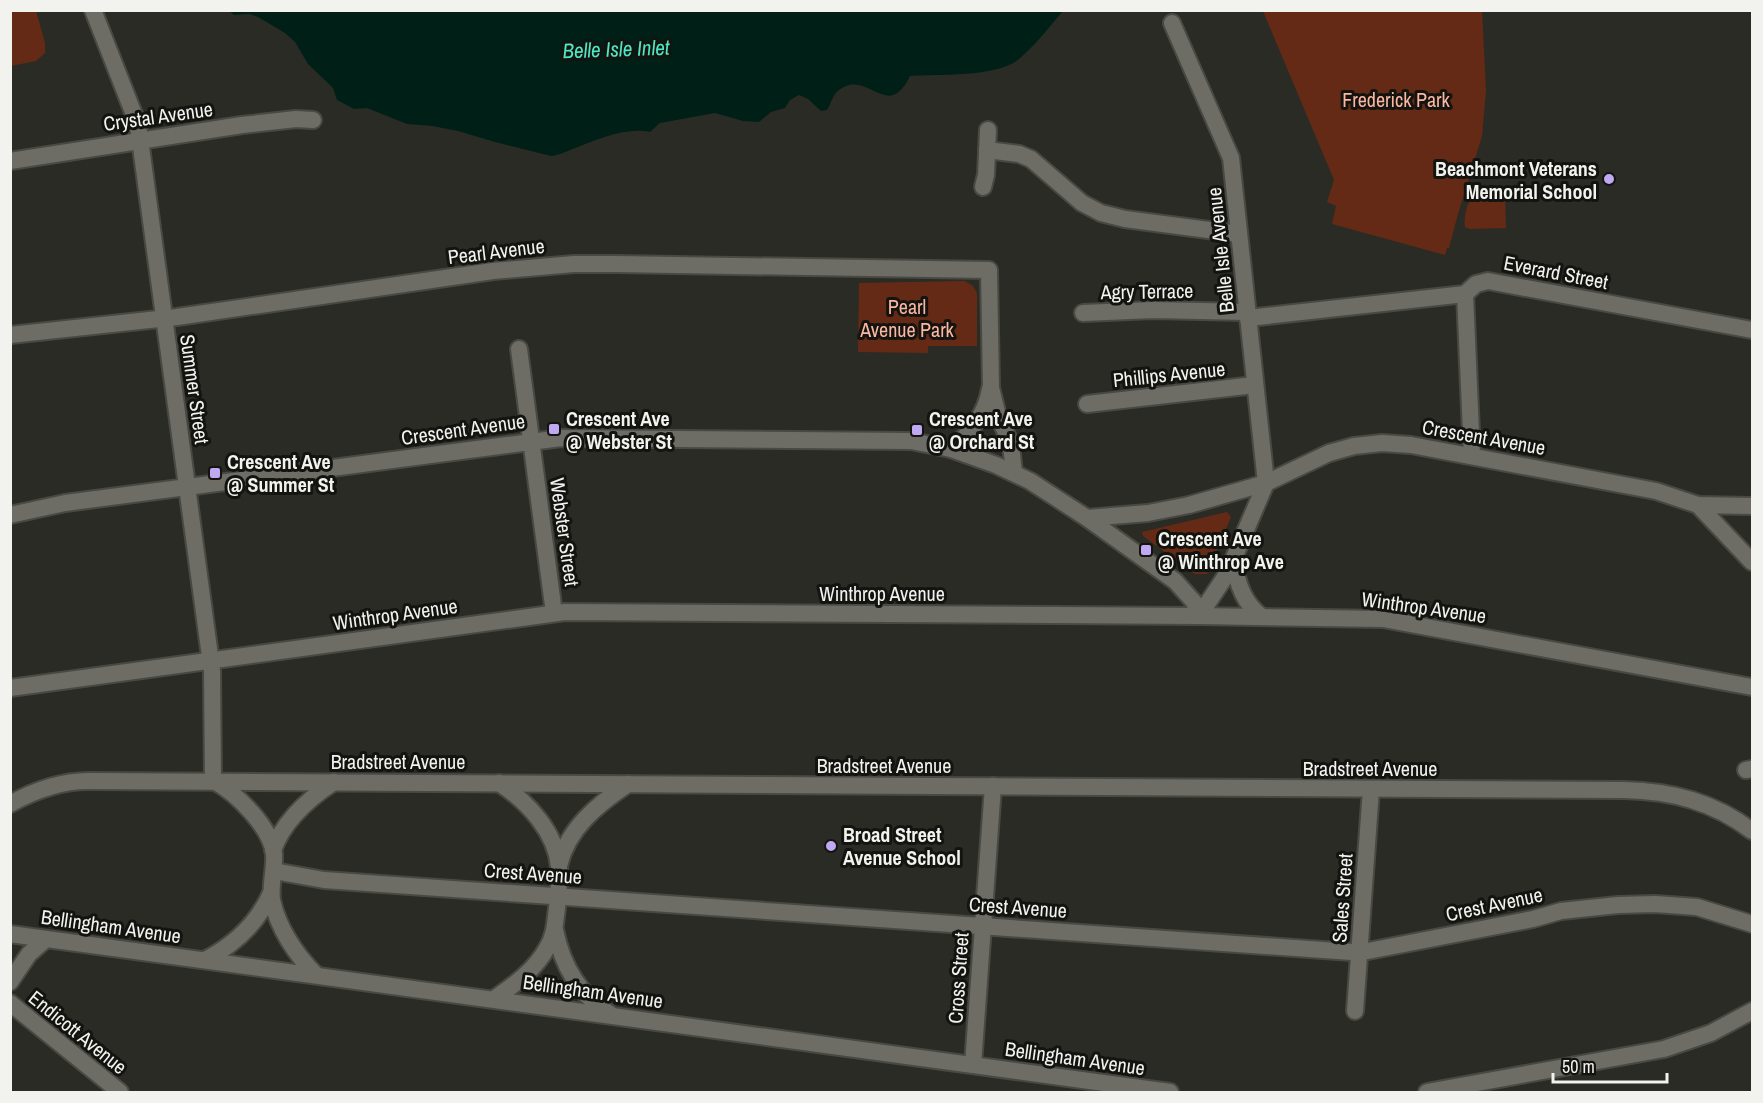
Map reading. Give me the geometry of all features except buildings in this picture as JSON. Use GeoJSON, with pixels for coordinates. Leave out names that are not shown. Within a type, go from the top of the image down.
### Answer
{"type":"FeatureCollection","features":[{"type":"Feature","properties":{"kind":"street","name":"Summer Street"},"geometry":{"type":"LineString","coordinates":[[93,10],[135,117],[140,140],[211,660],[213,781]]}},
{"type":"Feature","properties":{"kind":"street","name":"Belle Isle Avenue"},"geometry":{"type":"LineString","coordinates":[[1172,23],[1231,158],[1266,483]]}},
{"type":"Feature","properties":{"kind":"street","name":"Crystal Avenue"},"geometry":{"type":"LineString","coordinates":[[10,160],[242,125],[296,119],[313,120]]}},
{"type":"Feature","properties":{"kind":"street"},"geometry":{"type":"LineString","coordinates":[[983,187],[986,175],[988,130]]}},
{"type":"Feature","properties":{"kind":"street"},"geometry":{"type":"LineString","coordinates":[[987,150],[1012,152],[1025,156],[1082,203],[1101,213],[1125,219],[1239,234]]}},
{"type":"Feature","properties":{"kind":"street","name":"Pearl Avenue"},"geometry":{"type":"LineString","coordinates":[[10,335],[164,318],[493,271],[574,264],[989,270],[991,388]]}},
{"type":"Feature","properties":{"kind":"street","name":"Everard Street"},"geometry":{"type":"LineString","coordinates":[[1248,315],[1465,294],[1476,284],[1488,281],[1752,330]]}},
{"type":"Feature","properties":{"kind":"street"},"geometry":{"type":"LineString","coordinates":[[1465,294],[1472,456]]}},
{"type":"Feature","properties":{"kind":"street","name":"Agry Terrace"},"geometry":{"type":"LineString","coordinates":[[1083,313],[1153,310],[1248,315]]}},
{"type":"Feature","properties":{"kind":"street","name":"Webster Street"},"geometry":{"type":"LineString","coordinates":[[519,349],[554,613]]}},
{"type":"Feature","properties":{"kind":"street","name":"Phillips Avenue"},"geometry":{"type":"LineString","coordinates":[[1087,404],[1255,386]]}},
{"type":"Feature","properties":{"kind":"street"},"geometry":{"type":"LineString","coordinates":[[951,449],[965,436],[980,416],[991,388]]}},
{"type":"Feature","properties":{"kind":"street"},"geometry":{"type":"LineString","coordinates":[[991,388],[997,412],[1011,445],[1014,473]]}},
{"type":"Feature","properties":{"kind":"street","name":"Crescent Avenue"},"geometry":{"type":"LineString","coordinates":[[10,515],[65,503],[569,437],[924,442],[951,449],[1014,473],[1037,485],[1181,586],[1194,602],[1199,616]]}},
{"type":"Feature","properties":{"kind":"street","name":"Crescent Avenue"},"geometry":{"type":"LineString","coordinates":[[1087,518],[1161,512],[1266,483],[1329,453],[1354,446],[1397,443],[1656,491],[1698,505],[1752,506]]}},
{"type":"Feature","properties":{"kind":"street"},"geometry":{"type":"LineString","coordinates":[[1199,616],[1222,582],[1266,483]]}},
{"type":"Feature","properties":{"kind":"street","name":"Crescent Avenue"},"geometry":{"type":"LineString","coordinates":[[1698,505],[1752,562]]}},
{"type":"Feature","properties":{"kind":"street"},"geometry":{"type":"LineString","coordinates":[[1234,558],[1236,575],[1242,591],[1251,607],[1262,617]]}},
{"type":"Feature","properties":{"kind":"street","name":"Winthrop Avenue"},"geometry":{"type":"LineString","coordinates":[[10,688],[554,613],[593,612],[1357,617],[1396,621],[1752,687]]}},
{"type":"Feature","properties":{"kind":"street","name":"Bradstreet Avenue"},"geometry":{"type":"LineString","coordinates":[[10,804],[45,788],[80,781],[1659,792],[1705,804],[1725,813],[1752,831]]}},
{"type":"Feature","properties":{"kind":"street"},"geometry":{"type":"LineString","coordinates":[[206,960],[227,947],[247,929],[264,908],[271,893],[274,871],[273,850],[259,823],[242,801],[213,781]]}},
{"type":"Feature","properties":{"kind":"street"},"geometry":{"type":"LineString","coordinates":[[273,850],[292,818],[311,798],[334,782]]}},
{"type":"Feature","properties":{"kind":"street"},"geometry":{"type":"LineString","coordinates":[[499,783],[522,800],[540,822],[552,844],[559,867]]}},
{"type":"Feature","properties":{"kind":"street"},"geometry":{"type":"LineString","coordinates":[[494,999],[538,962],[550,944],[555,930],[559,867],[563,851],[580,825],[603,801],[628,784]]}},
{"type":"Feature","properties":{"kind":"street","name":"Cross Street"},"geometry":{"type":"LineString","coordinates":[[973,1065],[993,786]]}},
{"type":"Feature","properties":{"kind":"street","name":"Sales Street"},"geometry":{"type":"LineString","coordinates":[[1355,1011],[1371,789]]}},
{"type":"Feature","properties":{"kind":"street","name":"Crest Avenue"},"geometry":{"type":"LineString","coordinates":[[274,871],[324,880],[1359,952],[1533,919],[1562,911],[1618,905],[1655,904],[1697,907],[1752,924]]}},
{"type":"Feature","properties":{"kind":"street"},"geometry":{"type":"LineString","coordinates":[[271,893],[278,918],[286,934],[316,975]]}},
{"type":"Feature","properties":{"kind":"street"},"geometry":{"type":"LineString","coordinates":[[555,930],[570,974],[590,999],[612,1015]]}},
{"type":"Feature","properties":{"kind":"street","name":"Bellingham Avenue"},"geometry":{"type":"LineString","coordinates":[[10,934],[1170,1092]]}},
{"type":"Feature","properties":{"kind":"street"},"geometry":{"type":"LineString","coordinates":[[10,982],[29,954],[46,939]]}},
{"type":"Feature","properties":{"kind":"street","name":"Endicott Avenue"},"geometry":{"type":"LineString","coordinates":[[10,1003],[120,1092]]}},
{"type":"Feature","properties":{"kind":"street"},"geometry":{"type":"LineString","coordinates":[[1427,1092],[1664,1049],[1711,1034],[1752,1011]]}},
{"type":"Feature","properties":{"kind":"green space"},"geometry":{"type":"Polygon","coordinates":[[[10,11],[36,11],[45,43],[45,53],[36,61],[11,66],[10,11]]]}},
{"type":"Feature","properties":{"kind":"green space","name":"Frederick Park"},"geometry":{"type":"Polygon","coordinates":[[[1263,11],[1482,11],[1486,90],[1482,136],[1445,255],[1332,224],[1336,206],[1327,202],[1334,180],[1263,11]]]}},
{"type":"Feature","properties":{"kind":"green space"},"geometry":{"type":"Polygon","coordinates":[[[1477,192],[1505,192],[1506,228],[1470,229],[1465,227],[1467,208],[1471,198],[1477,192]]]}},
{"type":"Feature","properties":{"kind":"green space","name":"Pearl Avenue Park"},"geometry":{"type":"Polygon","coordinates":[[[965,281],[973,286],[977,293],[977,346],[928,346],[928,353],[858,352],[859,283],[965,281]]]}},
{"type":"Feature","properties":{"kind":"green space"},"geometry":{"type":"Polygon","coordinates":[[[1227,512],[1231,517],[1207,574],[1195,574],[1143,536],[1142,532],[1227,512]]]}},
{"type":"Feature","properties":{"kind":"water","name":"Belle Isle Inlet"},"geometry":{"type":"Polygon","coordinates":[[[229,11],[1063,11],[1025,54],[1009,65],[997,69],[967,74],[910,76],[902,89],[893,95],[885,95],[859,85],[849,85],[837,92],[827,110],[821,111],[808,99],[799,95],[790,100],[785,108],[771,112],[759,122],[743,121],[715,113],[660,123],[650,132],[632,131],[613,135],[551,156],[458,131],[407,124],[367,108],[354,109],[337,100],[333,88],[308,64],[295,42],[285,33],[258,17],[249,14],[234,15],[229,11]]]}},
{"type":"Feature","properties":{"kind":"place","name":"Beachmont Veterans Memorial School"},"geometry":{"type":"Point","coordinates":[1609,179]}},
{"type":"Feature","properties":{"kind":"place","name":"Crescent Ave @ Webster St"},"geometry":{"type":"Point","coordinates":[554,429]}},
{"type":"Feature","properties":{"kind":"place","name":"Crescent Ave @ Orchard St"},"geometry":{"type":"Point","coordinates":[917,430]}},
{"type":"Feature","properties":{"kind":"place","name":"Crescent Ave @ Summer St"},"geometry":{"type":"Point","coordinates":[215,473]}},
{"type":"Feature","properties":{"kind":"place","name":"Crescent Ave @ Winthrop Ave"},"geometry":{"type":"Point","coordinates":[1146,550]}},
{"type":"Feature","properties":{"kind":"place","name":"Broad Street Avenue School"},"geometry":{"type":"Point","coordinates":[831,846]}}]}
